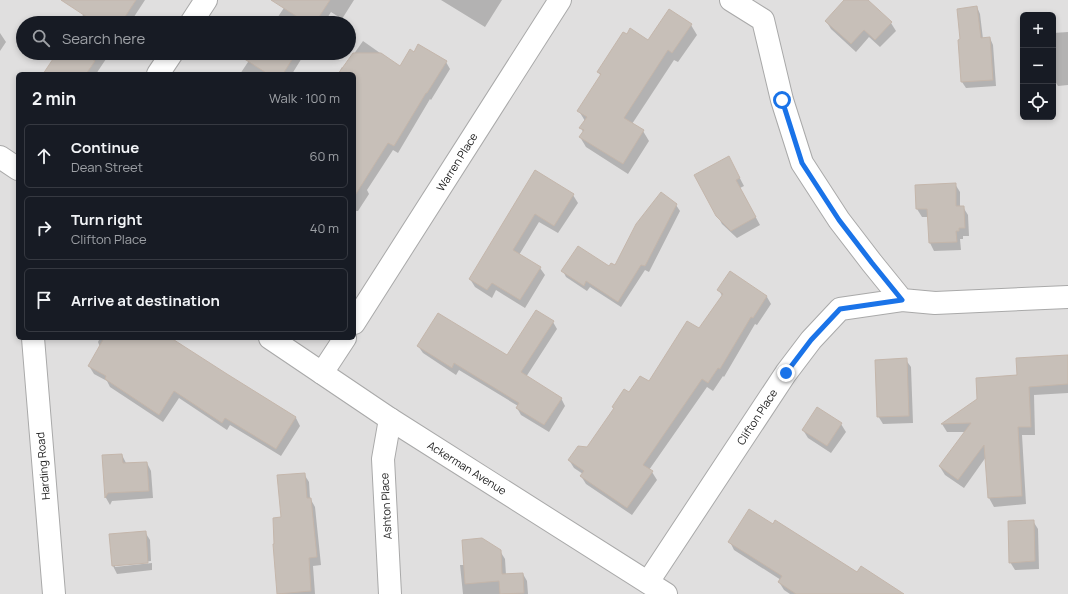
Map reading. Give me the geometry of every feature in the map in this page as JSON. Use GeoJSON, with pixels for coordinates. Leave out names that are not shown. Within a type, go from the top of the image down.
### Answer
{"type":"FeatureCollection","features":[{"type":"Feature","properties":{"kind":"street"},"geometry":{"type":"LineString","coordinates":[[196,16],[206,0]]}},
{"type":"Feature","properties":{"kind":"street","name":"Warren Place"},"geometry":{"type":"LineString","coordinates":[[356,320],[560,0]]}},
{"type":"Feature","properties":{"kind":"street"},"geometry":{"type":"LineString","coordinates":[[731,0],[763,20],[782,100],[802,163],[839,220],[902,300]]}},
{"type":"Feature","properties":{"kind":"street"},"geometry":{"type":"LineString","coordinates":[[159,72],[167,60]]}},
{"type":"Feature","properties":{"kind":"street"},"geometry":{"type":"LineString","coordinates":[[0,157],[16,168]]}},
{"type":"Feature","properties":{"kind":"street","name":"Clifton Place"},"geometry":{"type":"LineString","coordinates":[[657,588],[786,373],[811,340],[840,309],[902,300],[935,303],[1068,297]]}},
{"type":"Feature","properties":{"kind":"street","name":"Harding Road"},"geometry":{"type":"LineString","coordinates":[[33,340],[54,594]]}},
{"type":"Feature","properties":{"kind":"street","name":"Ackerman Avenue"},"geometry":{"type":"LineString","coordinates":[[273,340],[390,419],[657,588]]}},
{"type":"Feature","properties":{"kind":"street"},"geometry":{"type":"LineString","coordinates":[[322,374],[344,340]]}},
{"type":"Feature","properties":{"kind":"street","name":"Ashton Place"},"geometry":{"type":"LineString","coordinates":[[390,419],[383,459],[390,594]]}},
{"type":"Feature","properties":{"kind":"shaded area"},"geometry":{"type":"Polygon","coordinates":[[[0,0],[1068,0],[1068,594],[0,594],[0,0]]]}},
{"type":"Feature","properties":{"kind":"building"},"geometry":{"type":"Polygon","coordinates":[[[61,0],[136,0],[126,16],[85,16],[61,0]]]}},
{"type":"Feature","properties":{"kind":"building"},"geometry":{"type":"Polygon","coordinates":[[[271,0],[330,0],[320,16],[296,16],[271,0]]]}},
{"type":"Feature","properties":{"kind":"building"},"geometry":{"type":"Polygon","coordinates":[[[844,0],[868,0],[892,22],[875,40],[864,30],[851,44],[825,21],[844,0]]]}},
{"type":"Feature","properties":{"kind":"building"},"geometry":{"type":"Polygon","coordinates":[[[977,6],[981,38],[990,37],[993,80],[961,82],[958,40],[960,39],[957,9],[977,6]]]}},
{"type":"Feature","properties":{"kind":"building"},"geometry":{"type":"Polygon","coordinates":[[[669,9],[692,24],[672,53],[668,50],[624,118],[644,130],[623,164],[579,137],[584,130],[579,128],[587,117],[577,111],[601,74],[597,72],[623,32],[627,34],[630,28],[648,40],[669,9]]]}},
{"type":"Feature","properties":{"kind":"building"},"geometry":{"type":"Polygon","coordinates":[[[418,44],[447,61],[394,146],[388,143],[356,194],[356,72],[339,72],[348,60],[356,60],[356,53],[381,53],[400,66],[410,49],[414,52],[418,44]]]}},
{"type":"Feature","properties":{"kind":"building"},"geometry":{"type":"Polygon","coordinates":[[[52,60],[95,61],[87,72],[44,72],[52,60]]]}},
{"type":"Feature","properties":{"kind":"building"},"geometry":{"type":"Polygon","coordinates":[[[246,60],[292,60],[284,72],[265,72],[246,60]]]}},
{"type":"Feature","properties":{"kind":"building"},"geometry":{"type":"Polygon","coordinates":[[[729,156],[740,178],[736,180],[756,217],[731,231],[716,216],[694,175],[729,156]]]}},
{"type":"Feature","properties":{"kind":"building"},"geometry":{"type":"Polygon","coordinates":[[[535,170],[574,194],[554,226],[535,214],[513,250],[541,267],[520,300],[492,283],[487,290],[469,279],[535,170]]]}},
{"type":"Feature","properties":{"kind":"building"},"geometry":{"type":"Polygon","coordinates":[[[956,183],[956,206],[964,206],[965,228],[959,228],[959,231],[956,231],[957,242],[929,243],[927,209],[916,209],[915,185],[956,183]]]}},
{"type":"Feature","properties":{"kind":"building"},"geometry":{"type":"Polygon","coordinates":[[[661,192],[677,204],[645,266],[641,265],[618,302],[586,281],[584,286],[561,271],[578,246],[609,266],[611,263],[615,265],[636,224],[661,192]]]}},
{"type":"Feature","properties":{"kind":"building"},"geometry":{"type":"Polygon","coordinates":[[[730,271],[767,296],[753,318],[751,317],[720,369],[718,368],[708,383],[702,379],[643,465],[653,471],[627,508],[580,476],[584,471],[568,460],[578,446],[587,447],[614,408],[612,407],[624,389],[629,392],[640,376],[649,381],[687,321],[699,328],[723,294],[717,290],[730,271]]]}},
{"type":"Feature","properties":{"kind":"building"},"geometry":{"type":"Polygon","coordinates":[[[536,310],[554,321],[521,372],[562,398],[544,425],[516,408],[519,403],[454,363],[452,368],[417,346],[438,313],[507,355],[536,310]]]}},
{"type":"Feature","properties":{"kind":"building"},"geometry":{"type":"Polygon","coordinates":[[[103,340],[174,340],[296,417],[276,449],[225,418],[222,423],[174,391],[159,415],[105,379],[106,376],[88,366],[103,340]]]}},
{"type":"Feature","properties":{"kind":"building"},"geometry":{"type":"Polygon","coordinates":[[[1068,355],[1068,384],[1029,387],[1031,427],[1018,427],[1022,496],[988,498],[984,445],[958,480],[939,466],[971,423],[941,424],[977,399],[976,378],[1017,375],[1016,358],[1068,355]]]}},
{"type":"Feature","properties":{"kind":"building"},"geometry":{"type":"Polygon","coordinates":[[[907,358],[909,416],[877,417],[875,360],[907,358]]]}},
{"type":"Feature","properties":{"kind":"building"},"geometry":{"type":"Polygon","coordinates":[[[817,407],[842,423],[827,446],[802,430],[817,407]]]}},
{"type":"Feature","properties":{"kind":"building"},"geometry":{"type":"Polygon","coordinates":[[[122,454],[123,463],[147,462],[149,491],[108,493],[105,498],[102,455],[122,454]]]}},
{"type":"Feature","properties":{"kind":"building"},"geometry":{"type":"Polygon","coordinates":[[[305,473],[307,498],[311,498],[317,557],[309,558],[311,591],[277,594],[273,544],[273,518],[281,517],[277,475],[305,473]]]}},
{"type":"Feature","properties":{"kind":"building"},"geometry":{"type":"Polygon","coordinates":[[[749,509],[773,524],[775,520],[857,572],[861,566],[904,594],[796,594],[778,582],[782,576],[728,542],[749,509]]]}},
{"type":"Feature","properties":{"kind":"building"},"geometry":{"type":"Polygon","coordinates":[[[1034,520],[1035,561],[1009,563],[1008,521],[1034,520]]]}},
{"type":"Feature","properties":{"kind":"building"},"geometry":{"type":"Polygon","coordinates":[[[146,531],[148,563],[112,566],[109,534],[146,531]]]}},
{"type":"Feature","properties":{"kind":"building"},"geometry":{"type":"Polygon","coordinates":[[[482,538],[501,550],[502,574],[523,573],[524,593],[500,594],[499,581],[465,584],[462,540],[482,538]]]}},
{"type":"Feature","properties":{"kind":"route"},"geometry":{"type":"LineString","coordinates":[[782,100],[802,163],[839,220],[902,300],[840,309],[811,340],[786,373]]}}]}
